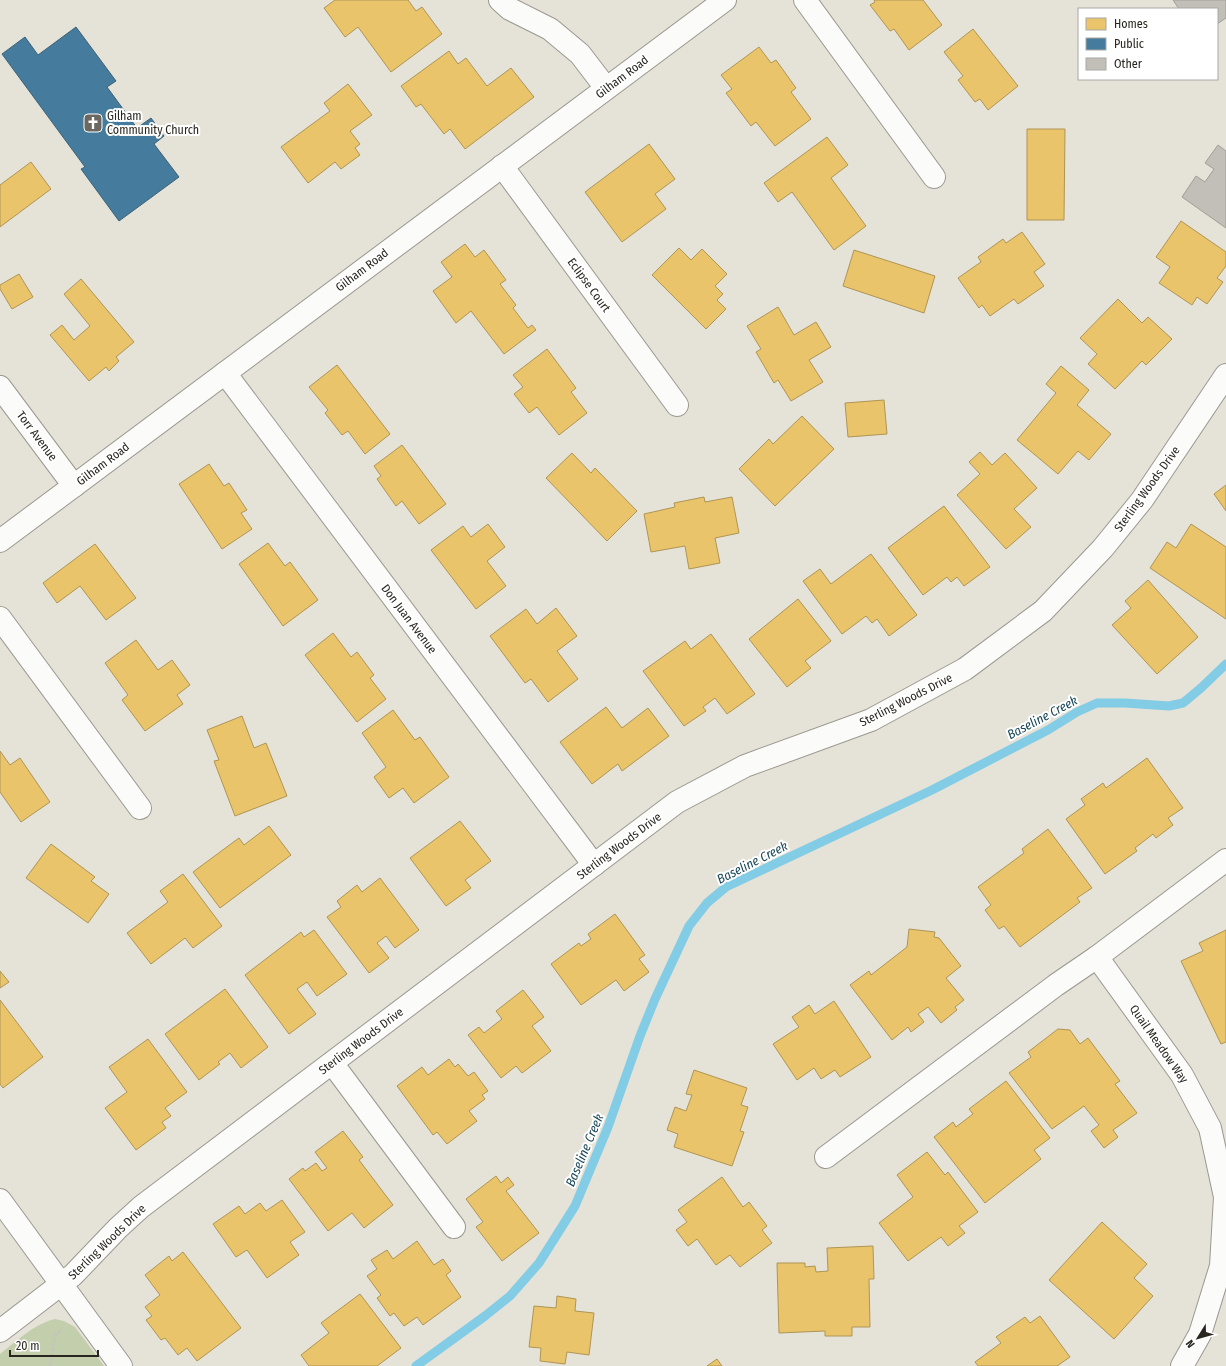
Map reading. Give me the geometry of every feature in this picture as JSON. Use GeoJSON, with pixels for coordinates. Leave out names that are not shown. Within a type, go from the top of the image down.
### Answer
{"type":"FeatureCollection","features":[{"type":"Feature","properties":{"kind":"street"},"geometry":{"type":"LineString","coordinates":[[500,0],[510,9],[550,29],[580,54],[606,88]]}},
{"type":"Feature","properties":{"kind":"street","name":"Gilham Road"},"geometry":{"type":"LineString","coordinates":[[0,541],[725,0]]}},
{"type":"Feature","properties":{"kind":"street"},"geometry":{"type":"LineString","coordinates":[[804,0],[934,177]]}},
{"type":"Feature","properties":{"kind":"street","name":"Eclipse Court"},"geometry":{"type":"LineString","coordinates":[[502,166],[677,405]]}},
{"type":"Feature","properties":{"kind":"street","name":"Don Juan Avenue"},"geometry":{"type":"LineString","coordinates":[[224,373],[594,865]]}},
{"type":"Feature","properties":{"kind":"street","name":"Sterling Woods Drive"},"geometry":{"type":"LineString","coordinates":[[0,1331],[62,1284],[84,1265],[118,1228],[141,1207],[677,802],[746,766],[871,720],[965,669],[1043,611],[1103,548],[1142,500],[1226,375]]}},
{"type":"Feature","properties":{"kind":"street","name":"Torr Avenue"},"geometry":{"type":"LineString","coordinates":[[0,387],[74,486]]}},
{"type":"Feature","properties":{"kind":"street"},"geometry":{"type":"LineString","coordinates":[[0,618],[140,808]]}},
{"type":"Feature","properties":{"kind":"street"},"geometry":{"type":"LineString","coordinates":[[826,1157],[1226,860]]}},
{"type":"Feature","properties":{"kind":"street","name":"Quail Meadow Way"},"geometry":{"type":"LineString","coordinates":[[1097,957],[1182,1075],[1210,1128],[1225,1197],[1221,1266],[1200,1334],[1182,1366]]}},
{"type":"Feature","properties":{"kind":"street"},"geometry":{"type":"LineString","coordinates":[[332,1063],[454,1227]]}},
{"type":"Feature","properties":{"kind":"street"},"geometry":{"type":"LineString","coordinates":[[0,1200],[121,1366]]}},
{"type":"Feature","properties":{"kind":"path"},"geometry":{"type":"LineString","coordinates":[[50,1366],[55,1336],[61,1330]]}},
{"type":"Feature","properties":{"kind":"green space"},"geometry":{"type":"Polygon","coordinates":[[[55,1319],[64,1321],[75,1327],[104,1366],[0,1366],[0,1354],[33,1329],[47,1321],[55,1319]]]}},
{"type":"Feature","properties":{"kind":"building: Homes"},"geometry":{"type":"Polygon","coordinates":[[[335,0],[408,0],[416,11],[422,7],[442,34],[391,72],[358,27],[345,37],[324,8],[335,0]]]}},
{"type":"Feature","properties":{"kind":"building: Homes"},"geometry":{"type":"Polygon","coordinates":[[[874,0],[923,0],[942,25],[909,50],[894,29],[890,31],[870,5],[875,2],[874,0]]]}},
{"type":"Feature","properties":{"kind":"building: Homes"},"geometry":{"type":"Polygon","coordinates":[[[973,29],[1018,86],[988,110],[980,99],[975,102],[958,80],[963,76],[944,52],[973,29]]]}},
{"type":"Feature","properties":{"kind":"building: Homes"},"geometry":{"type":"Polygon","coordinates":[[[759,47],[771,63],[776,60],[796,88],[791,92],[811,119],[775,146],[756,122],[751,126],[726,93],[732,89],[721,75],[759,47]]]}},
{"type":"Feature","properties":{"kind":"building: Homes"},"geometry":{"type":"Polygon","coordinates":[[[449,51],[458,64],[466,58],[487,86],[511,68],[534,97],[465,149],[450,129],[444,134],[421,104],[416,107],[401,86],[449,51]]]}},
{"type":"Feature","properties":{"kind":"building: Homes"},"geometry":{"type":"Polygon","coordinates":[[[348,84],[372,115],[350,131],[360,144],[355,148],[360,155],[341,169],[335,162],[308,183],[281,147],[330,111],[324,103],[348,84]]]}},
{"type":"Feature","properties":{"kind":"building: Homes"},"geometry":{"type":"Polygon","coordinates":[[[1027,129],[1065,129],[1064,220],[1027,220],[1027,129]]]}},
{"type":"Feature","properties":{"kind":"building: Homes"},"geometry":{"type":"Polygon","coordinates":[[[827,137],[848,165],[831,178],[866,226],[834,250],[792,192],[778,202],[764,183],[827,137]]]}},
{"type":"Feature","properties":{"kind":"building: Homes"},"geometry":{"type":"Polygon","coordinates":[[[649,144],[675,179],[655,194],[666,209],[622,242],[585,192],[649,144]]]}},
{"type":"Feature","properties":{"kind":"building: Homes"},"geometry":{"type":"Polygon","coordinates":[[[31,162],[51,189],[0,227],[0,185],[31,162]]]}},
{"type":"Feature","properties":{"kind":"building: Homes"},"geometry":{"type":"Polygon","coordinates":[[[1181,221],[1226,252],[1226,266],[1217,278],[1223,282],[1207,304],[1197,297],[1192,305],[1159,283],[1170,267],[1156,257],[1181,221]]]}},
{"type":"Feature","properties":{"kind":"building: Homes"},"geometry":{"type":"Polygon","coordinates":[[[1022,232],[1045,264],[1034,272],[1044,286],[1018,304],[1014,299],[990,316],[982,305],[979,308],[958,278],[981,262],[978,257],[1003,239],[1006,243],[1022,232]]]}},
{"type":"Feature","properties":{"kind":"building: Homes"},"geometry":{"type":"Polygon","coordinates":[[[465,244],[475,257],[484,250],[506,280],[500,284],[516,305],[513,308],[528,328],[532,325],[536,330],[504,354],[471,311],[456,323],[433,291],[452,277],[441,262],[465,244]]]}},
{"type":"Feature","properties":{"kind":"building: Homes"},"geometry":{"type":"Polygon","coordinates":[[[679,248],[691,260],[702,249],[727,274],[715,286],[723,294],[717,300],[726,309],[706,329],[652,275],[679,248]]]}},
{"type":"Feature","properties":{"kind":"building: Homes"},"geometry":{"type":"Polygon","coordinates":[[[854,250],[935,276],[924,313],[843,286],[854,250]]]}},
{"type":"Feature","properties":{"kind":"building: Homes"},"geometry":{"type":"Polygon","coordinates":[[[19,274],[33,297],[12,309],[0,289],[0,285],[19,274]]]}},
{"type":"Feature","properties":{"kind":"building: Homes"},"geometry":{"type":"Polygon","coordinates":[[[81,279],[134,342],[116,357],[119,361],[109,371],[106,367],[89,381],[50,335],[62,325],[74,340],[90,326],[64,294],[81,279]]]}},
{"type":"Feature","properties":{"kind":"building: Homes"},"geometry":{"type":"Polygon","coordinates":[[[1118,299],[1142,323],[1148,317],[1172,339],[1146,365],[1142,361],[1115,389],[1088,364],[1097,354],[1080,338],[1118,299]]]}},
{"type":"Feature","properties":{"kind":"building: Homes"},"geometry":{"type":"Polygon","coordinates":[[[778,307],[794,335],[816,322],[831,347],[809,360],[823,382],[791,401],[778,380],[774,383],[756,352],[761,349],[747,326],[778,307]]]}},
{"type":"Feature","properties":{"kind":"building: Homes"},"geometry":{"type":"Polygon","coordinates":[[[547,349],[576,388],[571,392],[587,413],[559,435],[537,407],[529,413],[514,394],[523,387],[513,375],[547,349]]]}},
{"type":"Feature","properties":{"kind":"building: Homes"},"geometry":{"type":"Polygon","coordinates":[[[337,365],[390,434],[365,454],[348,431],[342,435],[325,413],[328,410],[309,387],[337,365]]]}},
{"type":"Feature","properties":{"kind":"building: Homes"},"geometry":{"type":"Polygon","coordinates":[[[1061,366],[1089,390],[1077,405],[1111,434],[1089,460],[1078,451],[1058,474],[1017,440],[1056,393],[1046,384],[1061,366]]]}},
{"type":"Feature","properties":{"kind":"building: Homes"},"geometry":{"type":"Polygon","coordinates":[[[884,400],[887,434],[848,437],[845,403],[884,400]]]}},
{"type":"Feature","properties":{"kind":"building: Homes"},"geometry":{"type":"Polygon","coordinates":[[[802,416],[834,449],[775,506],[739,469],[769,439],[773,444],[802,416]]]}},
{"type":"Feature","properties":{"kind":"building: Homes"},"geometry":{"type":"Polygon","coordinates":[[[402,445],[446,504],[419,524],[402,501],[396,506],[377,479],[381,476],[374,466],[402,445]]]}},
{"type":"Feature","properties":{"kind":"building: Homes"},"geometry":{"type":"Polygon","coordinates":[[[980,452],[992,465],[1005,453],[1037,488],[1014,509],[1031,527],[1006,549],[957,495],[980,474],[969,462],[980,452]]]}},
{"type":"Feature","properties":{"kind":"building: Homes"},"geometry":{"type":"Polygon","coordinates":[[[572,453],[591,473],[595,468],[637,511],[607,541],[546,478],[572,453]]]}},
{"type":"Feature","properties":{"kind":"building: Homes"},"geometry":{"type":"Polygon","coordinates":[[[209,464],[224,486],[229,483],[247,510],[241,513],[252,529],[222,549],[179,484],[209,464]]]}},
{"type":"Feature","properties":{"kind":"building: Homes"},"geometry":{"type":"Polygon","coordinates":[[[1226,485],[1226,511],[1214,494],[1226,485]]]}},
{"type":"Feature","properties":{"kind":"building: Homes"},"geometry":{"type":"Polygon","coordinates":[[[704,497],[705,502],[732,497],[739,533],[715,538],[720,563],[689,569],[685,546],[651,552],[644,514],[675,507],[674,503],[704,497]]]}},
{"type":"Feature","properties":{"kind":"building: Homes"},"geometry":{"type":"Polygon","coordinates":[[[944,506],[990,567],[964,586],[957,577],[951,582],[947,577],[923,595],[888,548],[944,506]]]}},
{"type":"Feature","properties":{"kind":"building: Homes"},"geometry":{"type":"Polygon","coordinates":[[[488,524],[505,547],[487,561],[506,586],[476,609],[431,550],[463,526],[471,537],[488,524]]]}},
{"type":"Feature","properties":{"kind":"building: Homes"},"geometry":{"type":"Polygon","coordinates":[[[1191,524],[1226,547],[1226,619],[1150,568],[1167,542],[1176,548],[1191,524]]]}},
{"type":"Feature","properties":{"kind":"building: Homes"},"geometry":{"type":"Polygon","coordinates":[[[268,543],[285,566],[290,562],[318,600],[283,626],[239,564],[268,543]]]}},
{"type":"Feature","properties":{"kind":"building: Homes"},"geometry":{"type":"Polygon","coordinates":[[[95,544],[136,598],[106,620],[80,586],[57,603],[43,583],[95,544]]]}},
{"type":"Feature","properties":{"kind":"building: Homes"},"geometry":{"type":"Polygon","coordinates":[[[871,554],[917,615],[889,636],[877,619],[872,623],[866,616],[842,634],[803,581],[820,569],[831,584],[871,554]]]}},
{"type":"Feature","properties":{"kind":"building: Homes"},"geometry":{"type":"Polygon","coordinates":[[[1148,580],[1198,637],[1157,674],[1112,625],[1131,608],[1125,601],[1148,580]]]}},
{"type":"Feature","properties":{"kind":"building: Homes"},"geometry":{"type":"Polygon","coordinates":[[[798,599],[831,641],[805,661],[811,668],[787,687],[749,639],[798,599]]]}},
{"type":"Feature","properties":{"kind":"building: Homes"},"geometry":{"type":"Polygon","coordinates":[[[556,608],[577,636],[557,651],[578,679],[548,702],[531,679],[525,683],[490,636],[526,609],[537,624],[556,608]]]}},
{"type":"Feature","properties":{"kind":"building: Homes"},"geometry":{"type":"Polygon","coordinates":[[[333,633],[351,657],[357,652],[374,675],[370,678],[386,699],[357,722],[305,655],[333,633]]]}},
{"type":"Feature","properties":{"kind":"building: Homes"},"geometry":{"type":"Polygon","coordinates":[[[711,634],[755,694],[727,714],[715,698],[703,707],[706,711],[684,726],[643,671],[685,641],[691,649],[711,634]]]}},
{"type":"Feature","properties":{"kind":"building: Homes"},"geometry":{"type":"Polygon","coordinates":[[[136,640],[158,670],[172,660],[190,685],[177,695],[183,704],[145,731],[122,700],[128,695],[105,663],[136,640]]]}},
{"type":"Feature","properties":{"kind":"building: Homes"},"geometry":{"type":"Polygon","coordinates":[[[606,707],[622,728],[648,708],[669,736],[622,771],[618,764],[592,784],[560,742],[606,707]]]}},
{"type":"Feature","properties":{"kind":"building: Homes"},"geometry":{"type":"Polygon","coordinates":[[[393,710],[415,740],[420,737],[449,777],[414,803],[403,788],[389,798],[374,777],[386,767],[362,733],[393,710]]]}},
{"type":"Feature","properties":{"kind":"building: Homes"},"geometry":{"type":"Polygon","coordinates":[[[242,716],[254,748],[266,743],[287,796],[235,816],[214,761],[219,760],[207,730],[242,716]]]}},
{"type":"Feature","properties":{"kind":"building: Homes"},"geometry":{"type":"Polygon","coordinates":[[[0,751],[10,765],[20,758],[50,802],[21,822],[0,792],[0,751]]]}},
{"type":"Feature","properties":{"kind":"building: Homes"},"geometry":{"type":"Polygon","coordinates":[[[1147,758],[1183,808],[1168,818],[1173,825],[1156,838],[1153,834],[1135,848],[1137,851],[1105,874],[1066,819],[1085,805],[1081,799],[1103,783],[1106,788],[1147,758]]]}},
{"type":"Feature","properties":{"kind":"building: Homes"},"geometry":{"type":"Polygon","coordinates":[[[460,821],[491,861],[465,880],[471,888],[446,906],[410,858],[460,821]]]}},
{"type":"Feature","properties":{"kind":"building: Homes"},"geometry":{"type":"Polygon","coordinates":[[[269,826],[291,855],[220,908],[193,872],[239,838],[244,845],[269,826]]]}},
{"type":"Feature","properties":{"kind":"building: Homes"},"geometry":{"type":"Polygon","coordinates":[[[1048,829],[1092,888],[1077,898],[1080,902],[1020,947],[1004,926],[999,929],[985,910],[991,905],[978,887],[1024,853],[1022,849],[1048,829]]]}},
{"type":"Feature","properties":{"kind":"building: Homes"},"geometry":{"type":"Polygon","coordinates":[[[51,844],[95,877],[91,881],[109,894],[88,923],[26,878],[51,844]]]}},
{"type":"Feature","properties":{"kind":"building: Homes"},"geometry":{"type":"Polygon","coordinates":[[[183,874],[222,926],[193,948],[185,938],[151,964],[127,933],[168,902],[160,891],[183,874]]]}},
{"type":"Feature","properties":{"kind":"building: Homes"},"geometry":{"type":"Polygon","coordinates":[[[380,878],[419,930],[395,948],[386,936],[377,943],[389,958],[369,973],[327,917],[341,907],[337,901],[357,885],[362,892],[380,878]]]}},
{"type":"Feature","properties":{"kind":"building: Homes"},"geometry":{"type":"Polygon","coordinates":[[[615,914],[645,955],[639,959],[649,972],[624,991],[616,980],[581,1005],[551,964],[579,943],[581,946],[591,939],[588,934],[615,914]]]}},
{"type":"Feature","properties":{"kind":"building: Homes"},"geometry":{"type":"Polygon","coordinates":[[[909,929],[935,932],[934,937],[939,938],[961,966],[946,978],[964,1000],[955,1007],[957,1010],[941,1023],[928,1007],[918,1014],[924,1022],[911,1032],[908,1027],[892,1040],[850,985],[869,971],[871,975],[907,947],[909,929]]]}},
{"type":"Feature","properties":{"kind":"building: Homes"},"geometry":{"type":"Polygon","coordinates":[[[314,930],[347,974],[317,996],[307,982],[297,989],[316,1014],[289,1034],[245,975],[301,932],[304,937],[314,930]]]}},
{"type":"Feature","properties":{"kind":"building: Homes"},"geometry":{"type":"Polygon","coordinates":[[[1226,930],[1226,1042],[1221,1044],[1181,961],[1203,951],[1199,943],[1226,930]]]}},
{"type":"Feature","properties":{"kind":"building: Homes"},"geometry":{"type":"Polygon","coordinates":[[[0,971],[9,982],[0,988],[0,971]]]}},
{"type":"Feature","properties":{"kind":"building: Homes"},"geometry":{"type":"Polygon","coordinates":[[[225,989],[268,1047],[241,1068],[230,1053],[218,1062],[220,1064],[199,1080],[165,1034],[225,989]]]}},
{"type":"Feature","properties":{"kind":"building: Homes"},"geometry":{"type":"Polygon","coordinates":[[[523,990],[544,1017],[532,1026],[551,1051],[522,1073],[516,1066],[501,1078],[468,1035],[479,1027],[484,1033],[502,1019],[496,1011],[523,990]]]}},
{"type":"Feature","properties":{"kind":"building: Homes"},"geometry":{"type":"Polygon","coordinates":[[[0,1000],[43,1057],[3,1088],[0,1084],[0,1000]]]}},
{"type":"Feature","properties":{"kind":"building: Homes"},"geometry":{"type":"Polygon","coordinates":[[[834,1001],[871,1057],[840,1077],[835,1070],[821,1079],[814,1068],[797,1080],[773,1044],[799,1027],[792,1017],[809,1005],[815,1014],[834,1001]]]}},
{"type":"Feature","properties":{"kind":"building: Homes"},"geometry":{"type":"Polygon","coordinates":[[[1058,1029],[1070,1030],[1080,1044],[1088,1038],[1120,1081],[1115,1084],[1137,1113],[1113,1130],[1118,1137],[1104,1148],[1091,1131],[1099,1125],[1084,1106],[1052,1129],[1009,1073],[1031,1057],[1028,1052],[1058,1029]]]}},
{"type":"Feature","properties":{"kind":"building: Homes"},"geometry":{"type":"Polygon","coordinates":[[[148,1039],[187,1092],[165,1108],[171,1116],[162,1122],[166,1128],[136,1150],[105,1108],[127,1092],[109,1067],[148,1039]]]}},
{"type":"Feature","properties":{"kind":"building: Homes"},"geometry":{"type":"Polygon","coordinates":[[[449,1059],[455,1067],[458,1064],[468,1076],[474,1072],[488,1091],[482,1095],[485,1099],[469,1111],[477,1121],[447,1144],[437,1132],[433,1135],[397,1086],[422,1067],[428,1075],[449,1059]]]}},
{"type":"Feature","properties":{"kind":"building: Homes"},"geometry":{"type":"Polygon","coordinates":[[[694,1070],[747,1088],[741,1105],[748,1107],[740,1131],[744,1132],[732,1166],[674,1147],[678,1134],[667,1130],[675,1107],[686,1111],[692,1095],[686,1094],[694,1070]]]}},
{"type":"Feature","properties":{"kind":"building: Homes"},"geometry":{"type":"Polygon","coordinates":[[[1006,1081],[1050,1138],[1034,1150],[1041,1159],[985,1203],[934,1137],[953,1122],[956,1127],[973,1114],[969,1109],[1006,1081]]]}},
{"type":"Feature","properties":{"kind":"building: Homes"},"geometry":{"type":"Polygon","coordinates":[[[343,1131],[363,1157],[359,1160],[393,1205],[364,1228],[352,1213],[328,1231],[289,1179],[303,1168],[305,1171],[316,1163],[322,1171],[327,1168],[315,1152],[343,1131]]]}},
{"type":"Feature","properties":{"kind":"building: Homes"},"geometry":{"type":"Polygon","coordinates":[[[927,1152],[945,1175],[948,1172],[978,1212],[959,1226],[965,1233],[948,1246],[941,1237],[908,1261],[879,1223],[913,1197],[897,1175],[927,1152]]]}},
{"type":"Feature","properties":{"kind":"building: Homes"},"geometry":{"type":"Polygon","coordinates":[[[496,1176],[501,1183],[508,1177],[514,1185],[506,1191],[539,1233],[502,1261],[476,1227],[483,1222],[466,1199],[496,1176]]]}},
{"type":"Feature","properties":{"kind":"building: Homes"},"geometry":{"type":"Polygon","coordinates":[[[722,1177],[743,1207],[749,1202],[767,1226],[762,1230],[772,1243],[740,1267],[730,1255],[716,1265],[697,1239],[688,1246],[676,1230],[687,1222],[678,1210],[722,1177]]]}},
{"type":"Feature","properties":{"kind":"building: Homes"},"geometry":{"type":"Polygon","coordinates":[[[282,1200],[305,1232],[290,1242],[299,1255],[267,1278],[247,1250],[236,1257],[213,1224],[239,1206],[245,1214],[260,1203],[266,1211],[282,1200]]]}},
{"type":"Feature","properties":{"kind":"building: Homes"},"geometry":{"type":"Polygon","coordinates":[[[1102,1222],[1147,1264],[1134,1278],[1153,1296],[1114,1339],[1049,1280],[1102,1222]]]}},
{"type":"Feature","properties":{"kind":"building: Homes"},"geometry":{"type":"Polygon","coordinates":[[[417,1241],[434,1265],[443,1259],[451,1271],[446,1275],[461,1297],[423,1325],[417,1317],[404,1326],[394,1313],[390,1316],[377,1298],[381,1295],[367,1276],[377,1269],[371,1260],[387,1250],[393,1259],[417,1241]]]}},
{"type":"Feature","properties":{"kind":"building: Homes"},"geometry":{"type":"Polygon","coordinates":[[[873,1246],[874,1279],[869,1279],[870,1327],[852,1327],[852,1336],[825,1336],[825,1331],[779,1333],[777,1263],[805,1263],[805,1267],[815,1266],[816,1272],[828,1271],[827,1248],[873,1246]]]}},
{"type":"Feature","properties":{"kind":"building: Homes"},"geometry":{"type":"Polygon","coordinates":[[[183,1252],[241,1328],[197,1361],[187,1348],[178,1355],[165,1338],[161,1340],[146,1320],[152,1316],[145,1307],[160,1295],[145,1275],[169,1256],[172,1261],[183,1252]]]}},
{"type":"Feature","properties":{"kind":"building: Homes"},"geometry":{"type":"Polygon","coordinates":[[[360,1294],[401,1348],[377,1366],[309,1366],[301,1355],[329,1333],[321,1323],[360,1294]]]}},
{"type":"Feature","properties":{"kind":"building: Homes"},"geometry":{"type":"Polygon","coordinates":[[[557,1296],[576,1299],[575,1311],[594,1313],[589,1355],[567,1352],[565,1364],[540,1361],[541,1348],[529,1347],[534,1306],[556,1308],[557,1296]]]}},
{"type":"Feature","properties":{"kind":"building: Homes"},"geometry":{"type":"Polygon","coordinates":[[[1040,1316],[1070,1357],[1057,1366],[978,1366],[975,1362],[1001,1343],[996,1337],[1025,1317],[1030,1323],[1040,1316]]]}},
{"type":"Feature","properties":{"kind":"building: Homes"},"geometry":{"type":"Polygon","coordinates":[[[717,1359],[722,1366],[707,1366],[717,1359]]]}},
{"type":"Feature","properties":{"kind":"building: Public","name":"Gilham Community Church"},"geometry":{"type":"Polygon","coordinates":[[[76,27],[116,81],[107,87],[137,128],[151,118],[164,136],[154,144],[179,177],[119,221],[81,169],[85,167],[2,54],[25,37],[38,55],[76,27]]]}},
{"type":"Feature","properties":{"kind":"building: Other"},"geometry":{"type":"Polygon","coordinates":[[[1173,0],[1226,0],[1226,18],[1218,23],[1218,8],[1178,8],[1173,0]]]}},
{"type":"Feature","properties":{"kind":"building: Other"},"geometry":{"type":"Polygon","coordinates":[[[1218,145],[1226,151],[1226,228],[1182,197],[1196,176],[1205,182],[1214,169],[1205,163],[1218,145]]]}},
{"type":"Feature","properties":{"kind":"waterway","name":"Baseline Creek"},"geometry":{"type":"LineString","coordinates":[[416,1366],[510,1296],[539,1263],[575,1206],[608,1127],[640,1036],[655,999],[689,926],[707,903],[726,887],[932,790],[1048,730],[1077,712],[1097,703],[1169,706],[1183,703],[1226,664]]}},
{"type":"Feature","properties":{"kind":"place","name":"Gilham Community Church"},"geometry":{"type":"Point","coordinates":[93,123]}}]}
